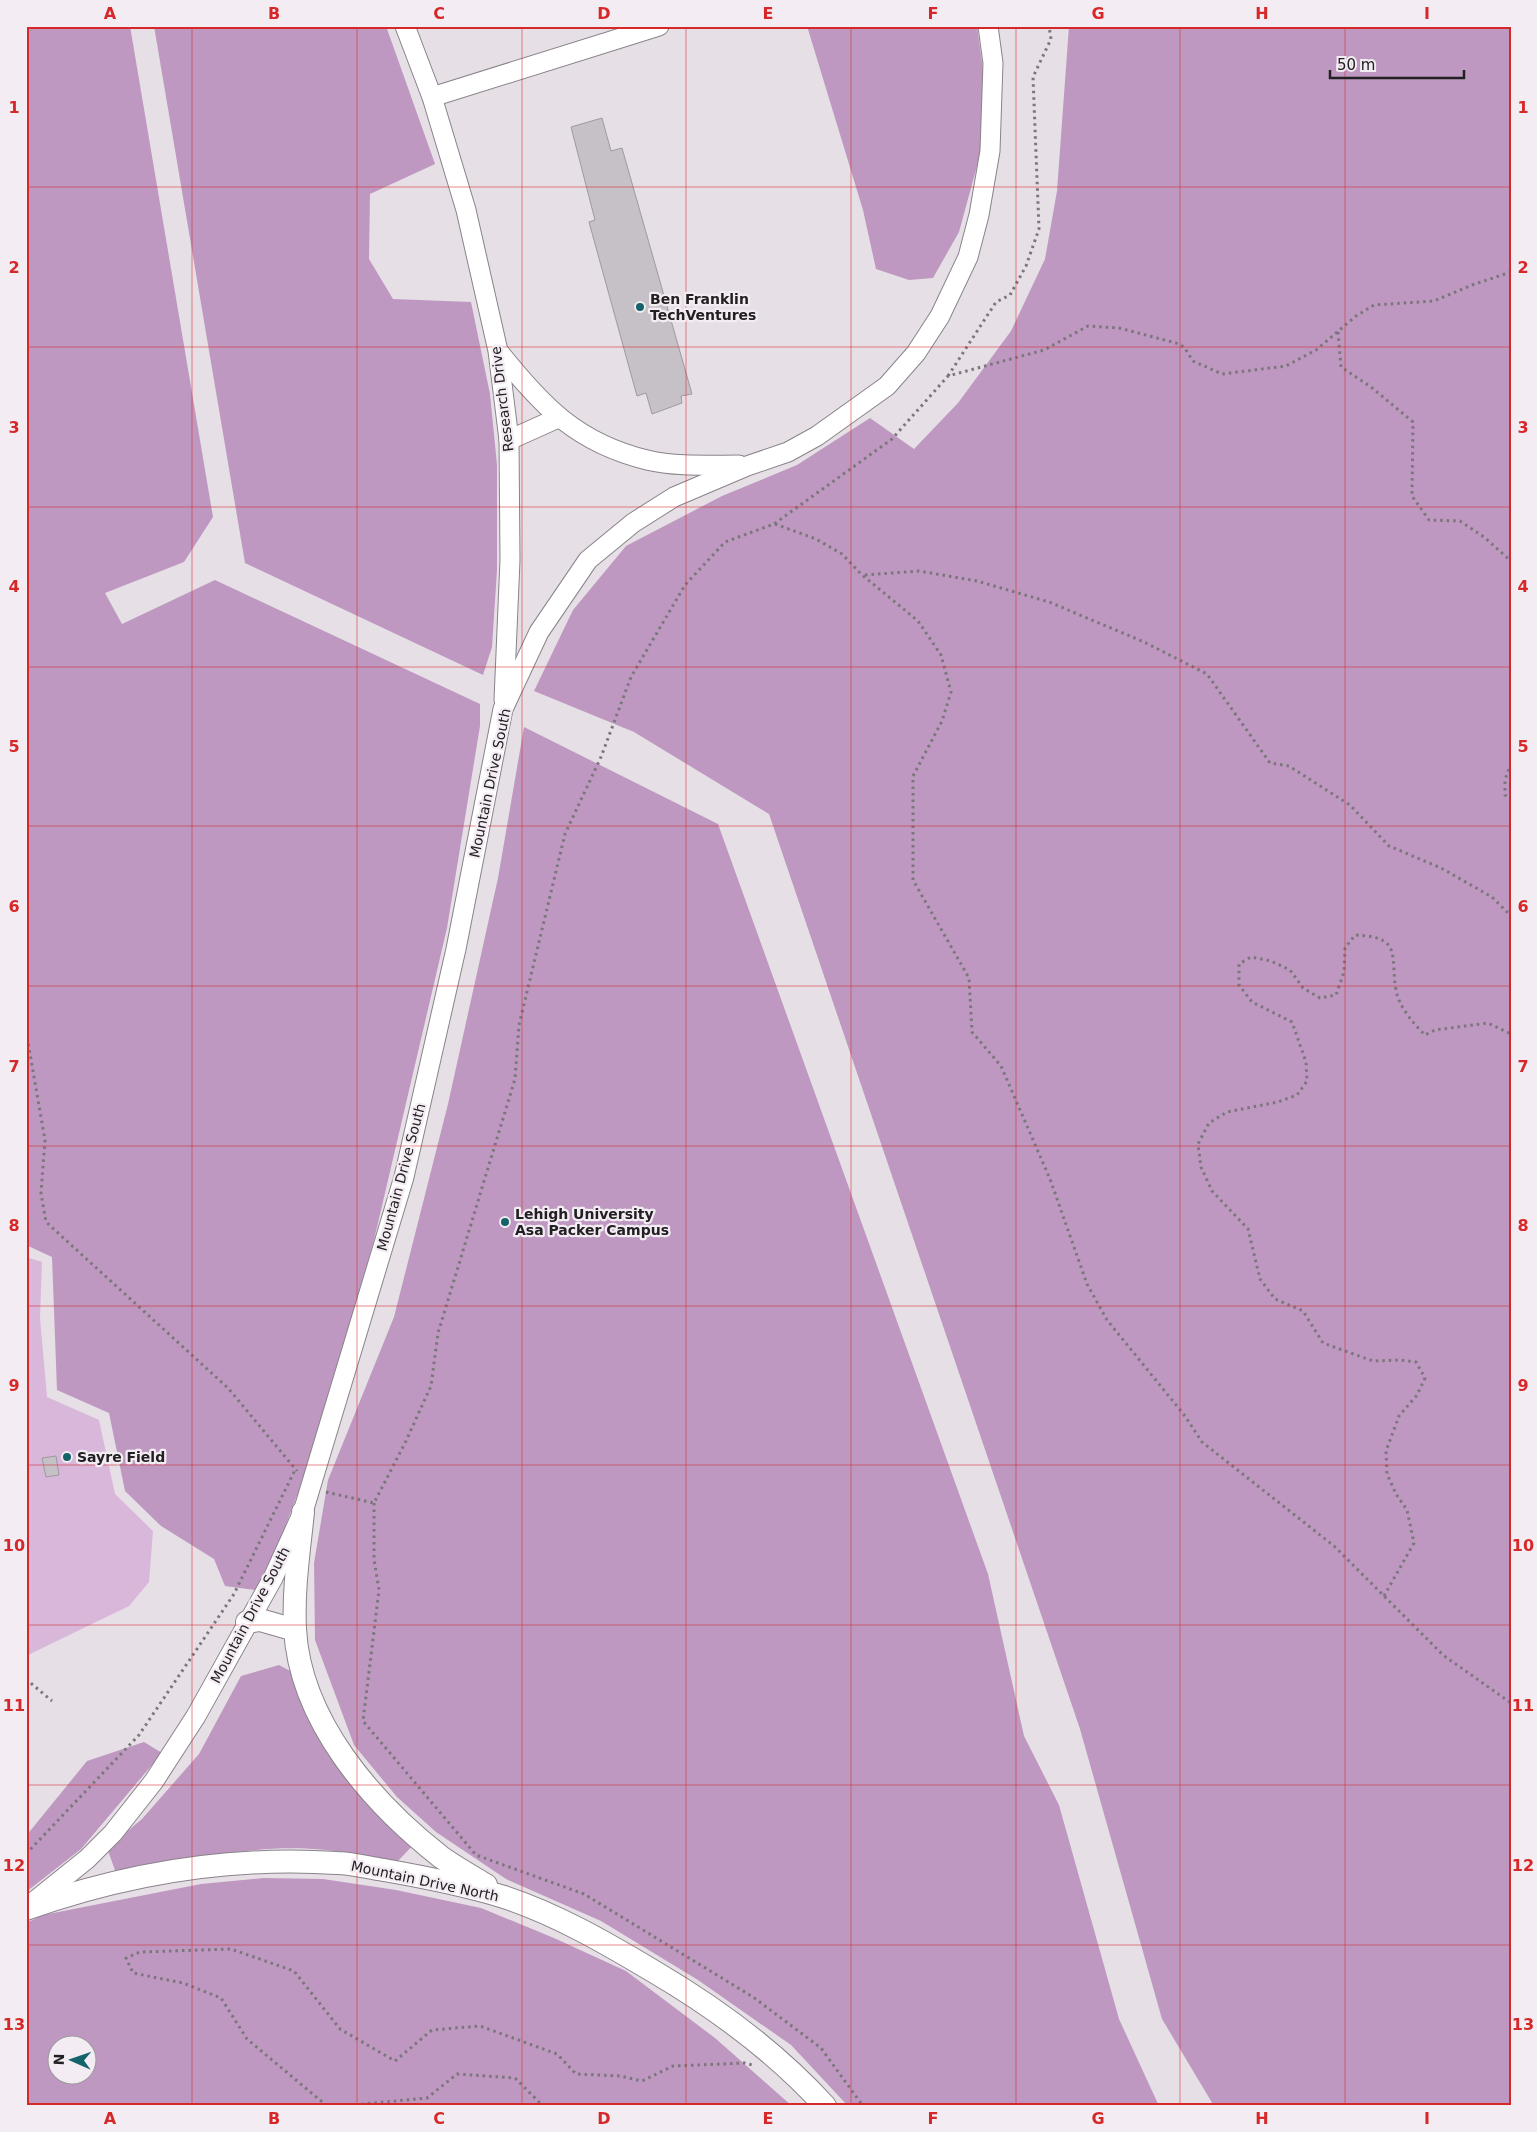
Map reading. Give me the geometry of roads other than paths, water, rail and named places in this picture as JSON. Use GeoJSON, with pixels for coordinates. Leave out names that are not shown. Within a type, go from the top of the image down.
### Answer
{"type":"FeatureCollection","features":[{"type":"Feature","properties":{"kind":"street","name":"Research Drive"},"geometry":{"type":"LineString","coordinates":[[405,26],[432,97],[466,210],[498,351],[509,440],[510,560],[503,709]]}},
{"type":"Feature","properties":{"kind":"street"},"geometry":{"type":"LineString","coordinates":[[432,97],[659,26]]}},
{"type":"Feature","properties":{"kind":"street","name":"Mountain Drive South"},"geometry":{"type":"LineString","coordinates":[[26,1908],[88,1859],[132,1810],[154,1781],[191,1724],[273,1578],[303,1512],[404,1178],[456,949],[503,709],[539,632],[588,560],[633,523],[674,497],[747,466],[788,452],[817,436],[887,386],[916,353],[940,316],[968,257],[979,215],[989,160],[993,64],[988,26]]}},
{"type":"Feature","properties":{"kind":"street","name":"Mountain Drive South"},"geometry":{"type":"LineString","coordinates":[[498,351],[527,388],[558,418],[584,436],[647,460],[747,466]]}},
{"type":"Feature","properties":{"kind":"street"},"geometry":{"type":"LineString","coordinates":[[509,440],[558,418]]}},
{"type":"Feature","properties":{"kind":"street"},"geometry":{"type":"LineString","coordinates":[[303,1512],[295,1593],[295,1630],[298,1655],[317,1710],[346,1758],[369,1790],[409,1831],[442,1858],[506,1898]]}},
{"type":"Feature","properties":{"kind":"street"},"geometry":{"type":"LineString","coordinates":[[247,1622],[260,1620],[295,1630]]}},
{"type":"Feature","properties":{"kind":"street","name":"Mountain Drive North"},"geometry":{"type":"LineString","coordinates":[[26,1908],[87,1888],[159,1873],[206,1866],[295,1862],[338,1862],[472,1888],[506,1898],[554,1918],[616,1949],[697,1997],[801,2079],[825,2106]]}},
{"type":"Feature","properties":{"kind":"place","name":"Ben Franklin TechVentures"},"geometry":{"type":"Point","coordinates":[640,307]}},
{"type":"Feature","properties":{"kind":"place","name":"Lehigh University Asa Packer Campus"},"geometry":{"type":"Point","coordinates":[505,1222]}},
{"type":"Feature","properties":{"kind":"place","name":"Sayre Field"},"geometry":{"type":"Point","coordinates":[67,1457]}}]}
